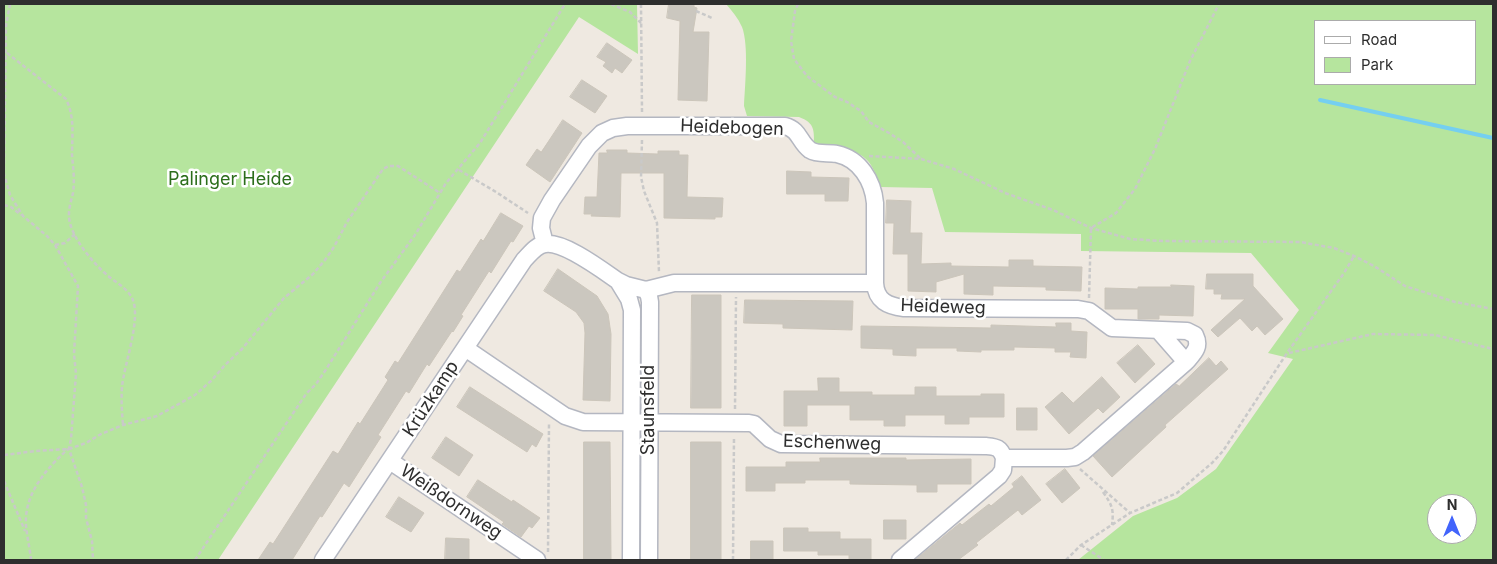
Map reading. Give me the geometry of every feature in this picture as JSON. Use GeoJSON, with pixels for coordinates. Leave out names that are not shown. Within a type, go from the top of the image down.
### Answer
{"type":"FeatureCollection","features":[{"type":"Feature","properties":{"kind":"street","name":"Heidebogen"},"geometry":{"type":"LineString","coordinates":[[545,244],[541,228],[542,218],[552,200],[589,146],[602,134],[613,128],[627,126],[785,126],[795,131],[812,151],[837,154],[853,160]]}},
{"type":"Feature","properties":{"kind":"street"},"geometry":{"type":"LineString","coordinates":[[646,290],[674,283],[875,284],[874,194],[863,170],[853,160]]}},
{"type":"Feature","properties":{"kind":"street","name":"Staunsfeld"},"geometry":{"type":"LineString","coordinates":[[545,244],[555,244],[568,248],[618,281],[646,290],[650,302],[649,560]]}},
{"type":"Feature","properties":{"kind":"street","name":"Krüzkamp"},"geometry":{"type":"LineString","coordinates":[[323,560],[524,260],[532,251],[545,244]]}},
{"type":"Feature","properties":{"kind":"street","name":"Staunsfeld"},"geometry":{"type":"LineString","coordinates":[[618,281],[629,299],[632,310],[631,560]]}},
{"type":"Feature","properties":{"kind":"street","name":"Heideweg"},"geometry":{"type":"LineString","coordinates":[[875,284],[875,292],[882,300],[891,306],[904,308],[1078,309],[1089,311]]}},
{"type":"Feature","properties":{"kind":"street"},"geometry":{"type":"LineString","coordinates":[[900,560],[999,476],[1004,458],[1075,457],[1084,452],[1196,351],[1198,345],[1195,335],[1192,333],[1182,330],[1112,328],[1089,311]]}},
{"type":"Feature","properties":{"kind":"street"},"geometry":{"type":"LineString","coordinates":[[1158,330],[1186,362]]}},
{"type":"Feature","properties":{"kind":"street","name":"Eschenweg"},"geometry":{"type":"LineString","coordinates":[[465,348],[565,416],[583,422],[752,423],[770,439],[781,444],[986,446],[996,447],[1001,451],[1004,458]]}},
{"type":"Feature","properties":{"kind":"street","name":"Weißdornweg"},"geometry":{"type":"LineString","coordinates":[[390,461],[537,560]]}},
{"type":"Feature","properties":{"kind":"path"},"geometry":{"type":"LineString","coordinates":[[10,4],[6,25],[4,174],[10,195],[23,216]]}},
{"type":"Feature","properties":{"kind":"path"},"geometry":{"type":"LineString","coordinates":[[195,560],[306,394],[325,371],[380,284],[415,235],[440,193],[480,143],[565,4]]}},
{"type":"Feature","properties":{"kind":"path"},"geometry":{"type":"LineString","coordinates":[[611,4],[630,12],[641,23]]}},
{"type":"Feature","properties":{"kind":"path"},"geometry":{"type":"LineString","coordinates":[[641,4],[642,177],[644,191],[657,223],[660,274]]}},
{"type":"Feature","properties":{"kind":"path"},"geometry":{"type":"LineString","coordinates":[[798,4],[795,11],[791,41],[794,59],[807,76],[835,98],[847,102],[861,111],[869,122],[896,138],[921,159]]}},
{"type":"Feature","properties":{"kind":"path"},"geometry":{"type":"LineString","coordinates":[[1090,228],[1116,213],[1135,189],[1155,148],[1190,61],[1219,4]]}},
{"type":"Feature","properties":{"kind":"path"},"geometry":{"type":"LineString","coordinates":[[696,11],[712,18]]}},
{"type":"Feature","properties":{"kind":"path"},"geometry":{"type":"LineString","coordinates":[[6,52],[66,99],[71,109],[73,122],[72,156],[74,174],[70,223],[80,243],[100,268],[132,297],[135,308],[134,323],[122,387],[123,425]]}},
{"type":"Feature","properties":{"kind":"path"},"geometry":{"type":"LineString","coordinates":[[853,160],[869,156],[921,159],[954,169],[1005,193],[1053,210],[1090,228],[1115,236],[1144,240],[1300,242],[1334,248],[1374,266],[1405,286],[1455,302],[1493,310]]}},
{"type":"Feature","properties":{"kind":"path"},"geometry":{"type":"LineString","coordinates":[[4,455],[36,450],[69,448],[86,443],[101,434],[123,425],[157,416],[195,394],[212,381],[242,349],[284,298],[313,274],[325,260],[347,222],[383,168],[398,166],[440,193]]}},
{"type":"Feature","properties":{"kind":"path"},"geometry":{"type":"LineString","coordinates":[[458,169],[534,217]]}},
{"type":"Feature","properties":{"kind":"path"},"geometry":{"type":"LineString","coordinates":[[4,205],[11,207],[47,236],[55,245],[78,286],[74,354],[76,374],[69,448],[86,505],[86,518],[92,541],[93,560]]}},
{"type":"Feature","properties":{"kind":"path"},"geometry":{"type":"LineString","coordinates":[[1089,311],[1090,228]]}},
{"type":"Feature","properties":{"kind":"path"},"geometry":{"type":"LineString","coordinates":[[55,245],[65,243],[75,234]]}},
{"type":"Feature","properties":{"kind":"path"},"geometry":{"type":"LineString","coordinates":[[1066,560],[1081,545],[1130,513],[1177,493],[1212,463],[1223,451],[1354,256]]}},
{"type":"Feature","properties":{"kind":"path"},"geometry":{"type":"LineString","coordinates":[[735,411],[736,283]]}},
{"type":"Feature","properties":{"kind":"path"},"geometry":{"type":"LineString","coordinates":[[1288,353],[1373,334],[1435,335],[1493,350]]}},
{"type":"Feature","properties":{"kind":"path"},"geometry":{"type":"LineString","coordinates":[[548,420],[548,560]]}},
{"type":"Feature","properties":{"kind":"path"},"geometry":{"type":"LineString","coordinates":[[733,560],[734,436]]}},
{"type":"Feature","properties":{"kind":"path"},"geometry":{"type":"LineString","coordinates":[[31,560],[27,535],[27,507],[32,492],[56,460],[69,448]]}},
{"type":"Feature","properties":{"kind":"path"},"geometry":{"type":"LineString","coordinates":[[1075,457],[1076,466],[1130,513]]}},
{"type":"Feature","properties":{"kind":"path"},"geometry":{"type":"LineString","coordinates":[[4,481],[27,535]]}},
{"type":"Feature","properties":{"kind":"path"},"geometry":{"type":"LineString","coordinates":[[1102,489],[1111,503],[1114,512],[1112,525]]}},
{"type":"Feature","properties":{"kind":"path"},"geometry":{"type":"LineString","coordinates":[[1081,545],[1104,560]]}},
{"type":"Feature","properties":{"kind":"green space","name":"Palinger Heide"},"geometry":{"type":"Polygon","coordinates":[[[4,4],[637,4],[638,54],[579,17],[218,560],[4,560],[4,4]]]}},
{"type":"Feature","properties":{"kind":"green space"},"geometry":{"type":"Polygon","coordinates":[[[726,4],[1493,4],[1493,560],[1078,560],[1133,516],[1177,498],[1216,469],[1293,359],[1268,353],[1299,310],[1251,253],[1081,251],[1081,234],[945,232],[932,188],[880,187],[872,167],[863,156],[843,148],[814,145],[811,125],[799,117],[747,116],[744,106],[746,65],[742,27],[726,4]]]}},
{"type":"Feature","properties":{"kind":"building"},"geometry":{"type":"Polygon","coordinates":[[[669,4],[694,4],[694,7],[697,8],[693,32],[709,32],[707,101],[678,100],[680,21],[667,18],[669,4]]]}},
{"type":"Feature","properties":{"kind":"building"},"geometry":{"type":"Polygon","coordinates":[[[607,43],[632,60],[622,73],[615,68],[612,73],[603,66],[606,62],[597,57],[607,43]]]}},
{"type":"Feature","properties":{"kind":"building"},"geometry":{"type":"Polygon","coordinates":[[[582,80],[607,96],[595,113],[570,97],[582,80]]]}},
{"type":"Feature","properties":{"kind":"building"},"geometry":{"type":"Polygon","coordinates":[[[563,120],[582,133],[550,182],[526,165],[537,149],[541,152],[563,120]]]}},
{"type":"Feature","properties":{"kind":"building"},"geometry":{"type":"Polygon","coordinates":[[[607,150],[627,150],[627,153],[658,154],[658,151],[679,151],[679,155],[688,155],[687,197],[723,198],[722,217],[715,217],[715,219],[664,218],[664,173],[621,173],[620,217],[584,214],[585,197],[597,197],[599,153],[607,153],[607,150]]]}},
{"type":"Feature","properties":{"kind":"building"},"geometry":{"type":"Polygon","coordinates":[[[787,171],[811,172],[811,177],[849,178],[848,201],[825,201],[825,194],[787,194],[787,171]]]}},
{"type":"Feature","properties":{"kind":"building"},"geometry":{"type":"Polygon","coordinates":[[[887,200],[911,201],[910,233],[922,233],[921,264],[951,263],[951,266],[1009,267],[1009,260],[1033,260],[1033,266],[1082,267],[1081,291],[1046,290],[1046,287],[993,286],[993,295],[964,294],[964,274],[936,282],[936,292],[908,291],[908,254],[893,254],[894,223],[886,223],[887,200]]]}},
{"type":"Feature","properties":{"kind":"building"},"geometry":{"type":"Polygon","coordinates":[[[501,213],[523,226],[491,273],[489,271],[461,315],[463,316],[453,332],[429,366],[427,364],[409,393],[406,391],[378,435],[381,437],[349,487],[344,483],[292,560],[258,560],[270,542],[273,544],[333,451],[338,454],[358,422],[360,424],[388,380],[385,377],[395,361],[398,363],[457,270],[460,272],[481,239],[483,241],[501,213]]]}},
{"type":"Feature","properties":{"kind":"building"},"geometry":{"type":"Polygon","coordinates":[[[558,269],[597,296],[608,314],[611,334],[610,401],[583,400],[584,323],[576,312],[544,291],[558,269]]]}},
{"type":"Feature","properties":{"kind":"building"},"geometry":{"type":"Polygon","coordinates":[[[1207,274],[1253,274],[1253,286],[1283,319],[1265,335],[1257,326],[1252,331],[1240,318],[1218,337],[1211,330],[1245,299],[1221,299],[1222,294],[1214,294],[1214,289],[1206,289],[1207,274]]]}},
{"type":"Feature","properties":{"kind":"building"},"geometry":{"type":"Polygon","coordinates":[[[1171,285],[1194,286],[1193,316],[1159,315],[1159,319],[1138,319],[1138,309],[1105,309],[1105,288],[1138,289],[1138,287],[1171,287],[1171,285]]]}},
{"type":"Feature","properties":{"kind":"building"},"geometry":{"type":"Polygon","coordinates":[[[692,295],[721,295],[721,408],[691,408],[692,295]]]}},
{"type":"Feature","properties":{"kind":"building"},"geometry":{"type":"Polygon","coordinates":[[[745,300],[853,301],[852,330],[783,328],[783,324],[744,323],[745,300]]]}},
{"type":"Feature","properties":{"kind":"building"},"geometry":{"type":"Polygon","coordinates":[[[1056,323],[1071,323],[1071,331],[1087,332],[1086,358],[1070,357],[1071,352],[1055,352],[1055,348],[1014,347],[1014,350],[981,350],[981,352],[957,351],[957,348],[916,348],[916,356],[893,355],[893,349],[861,348],[861,326],[991,328],[991,325],[1056,327],[1056,323]]]}},
{"type":"Feature","properties":{"kind":"building"},"geometry":{"type":"Polygon","coordinates":[[[1138,345],[1155,364],[1135,383],[1117,363],[1138,345]]]}},
{"type":"Feature","properties":{"kind":"building"},"geometry":{"type":"Polygon","coordinates":[[[1209,358],[1216,366],[1221,361],[1228,369],[1165,425],[1166,427],[1112,477],[1093,456],[1176,384],[1179,386],[1209,358]]]}},
{"type":"Feature","properties":{"kind":"building"},"geometry":{"type":"Polygon","coordinates":[[[1102,377],[1120,397],[1103,413],[1098,408],[1069,434],[1045,407],[1062,392],[1073,403],[1102,377]]]}},
{"type":"Feature","properties":{"kind":"building"},"geometry":{"type":"Polygon","coordinates":[[[818,378],[839,378],[839,392],[872,392],[872,395],[915,395],[915,387],[936,387],[936,396],[1004,394],[1004,417],[969,417],[969,424],[945,424],[945,415],[905,415],[905,426],[884,426],[884,420],[850,420],[850,405],[807,405],[807,426],[784,426],[784,391],[818,391],[818,378]]]}},
{"type":"Feature","properties":{"kind":"building"},"geometry":{"type":"Polygon","coordinates":[[[470,387],[543,434],[536,447],[532,444],[527,452],[457,407],[470,387]]]}},
{"type":"Feature","properties":{"kind":"building"},"geometry":{"type":"Polygon","coordinates":[[[1017,408],[1037,408],[1037,430],[1017,430],[1017,408]]]}},
{"type":"Feature","properties":{"kind":"building"},"geometry":{"type":"Polygon","coordinates":[[[446,437],[473,455],[459,476],[432,458],[446,437]]]}},
{"type":"Feature","properties":{"kind":"building"},"geometry":{"type":"Polygon","coordinates":[[[584,442],[610,442],[611,560],[584,560],[584,442]]]}},
{"type":"Feature","properties":{"kind":"building"},"geometry":{"type":"Polygon","coordinates":[[[691,442],[721,442],[721,560],[691,560],[691,442]]]}},
{"type":"Feature","properties":{"kind":"building"},"geometry":{"type":"Polygon","coordinates":[[[820,458],[971,459],[971,484],[937,484],[937,492],[917,492],[917,485],[850,484],[850,480],[805,480],[805,483],[775,483],[775,491],[746,491],[746,467],[786,467],[786,462],[820,462],[820,458]]]}},
{"type":"Feature","properties":{"kind":"building"},"geometry":{"type":"Polygon","coordinates":[[[1065,469],[1080,488],[1062,503],[1046,484],[1065,469]]]}},
{"type":"Feature","properties":{"kind":"building"},"geometry":{"type":"Polygon","coordinates":[[[1022,476],[1041,500],[1022,515],[1018,510],[976,543],[978,545],[958,560],[915,560],[960,523],[962,525],[989,504],[991,506],[1014,487],[1012,484],[1022,476]]]}},
{"type":"Feature","properties":{"kind":"building"},"geometry":{"type":"Polygon","coordinates":[[[478,480],[540,518],[532,528],[529,526],[521,537],[502,524],[504,522],[467,497],[478,480]]]}},
{"type":"Feature","properties":{"kind":"building"},"geometry":{"type":"Polygon","coordinates":[[[399,497],[424,513],[411,532],[386,517],[399,497]]]}},
{"type":"Feature","properties":{"kind":"building"},"geometry":{"type":"Polygon","coordinates":[[[884,520],[906,520],[906,539],[884,539],[884,520]]]}},
{"type":"Feature","properties":{"kind":"building"},"geometry":{"type":"Polygon","coordinates":[[[784,528],[808,528],[808,532],[840,532],[840,539],[871,539],[871,560],[849,560],[849,555],[818,555],[818,551],[784,551],[784,528]]]}},
{"type":"Feature","properties":{"kind":"building"},"geometry":{"type":"Polygon","coordinates":[[[446,538],[469,539],[469,560],[445,560],[446,538]]]}},
{"type":"Feature","properties":{"kind":"building"},"geometry":{"type":"Polygon","coordinates":[[[751,541],[773,541],[773,560],[751,560],[751,541]]]}},
{"type":"Feature","properties":{"kind":"waterway"},"geometry":{"type":"LineString","coordinates":[[1320,100],[1493,138]]}}]}
